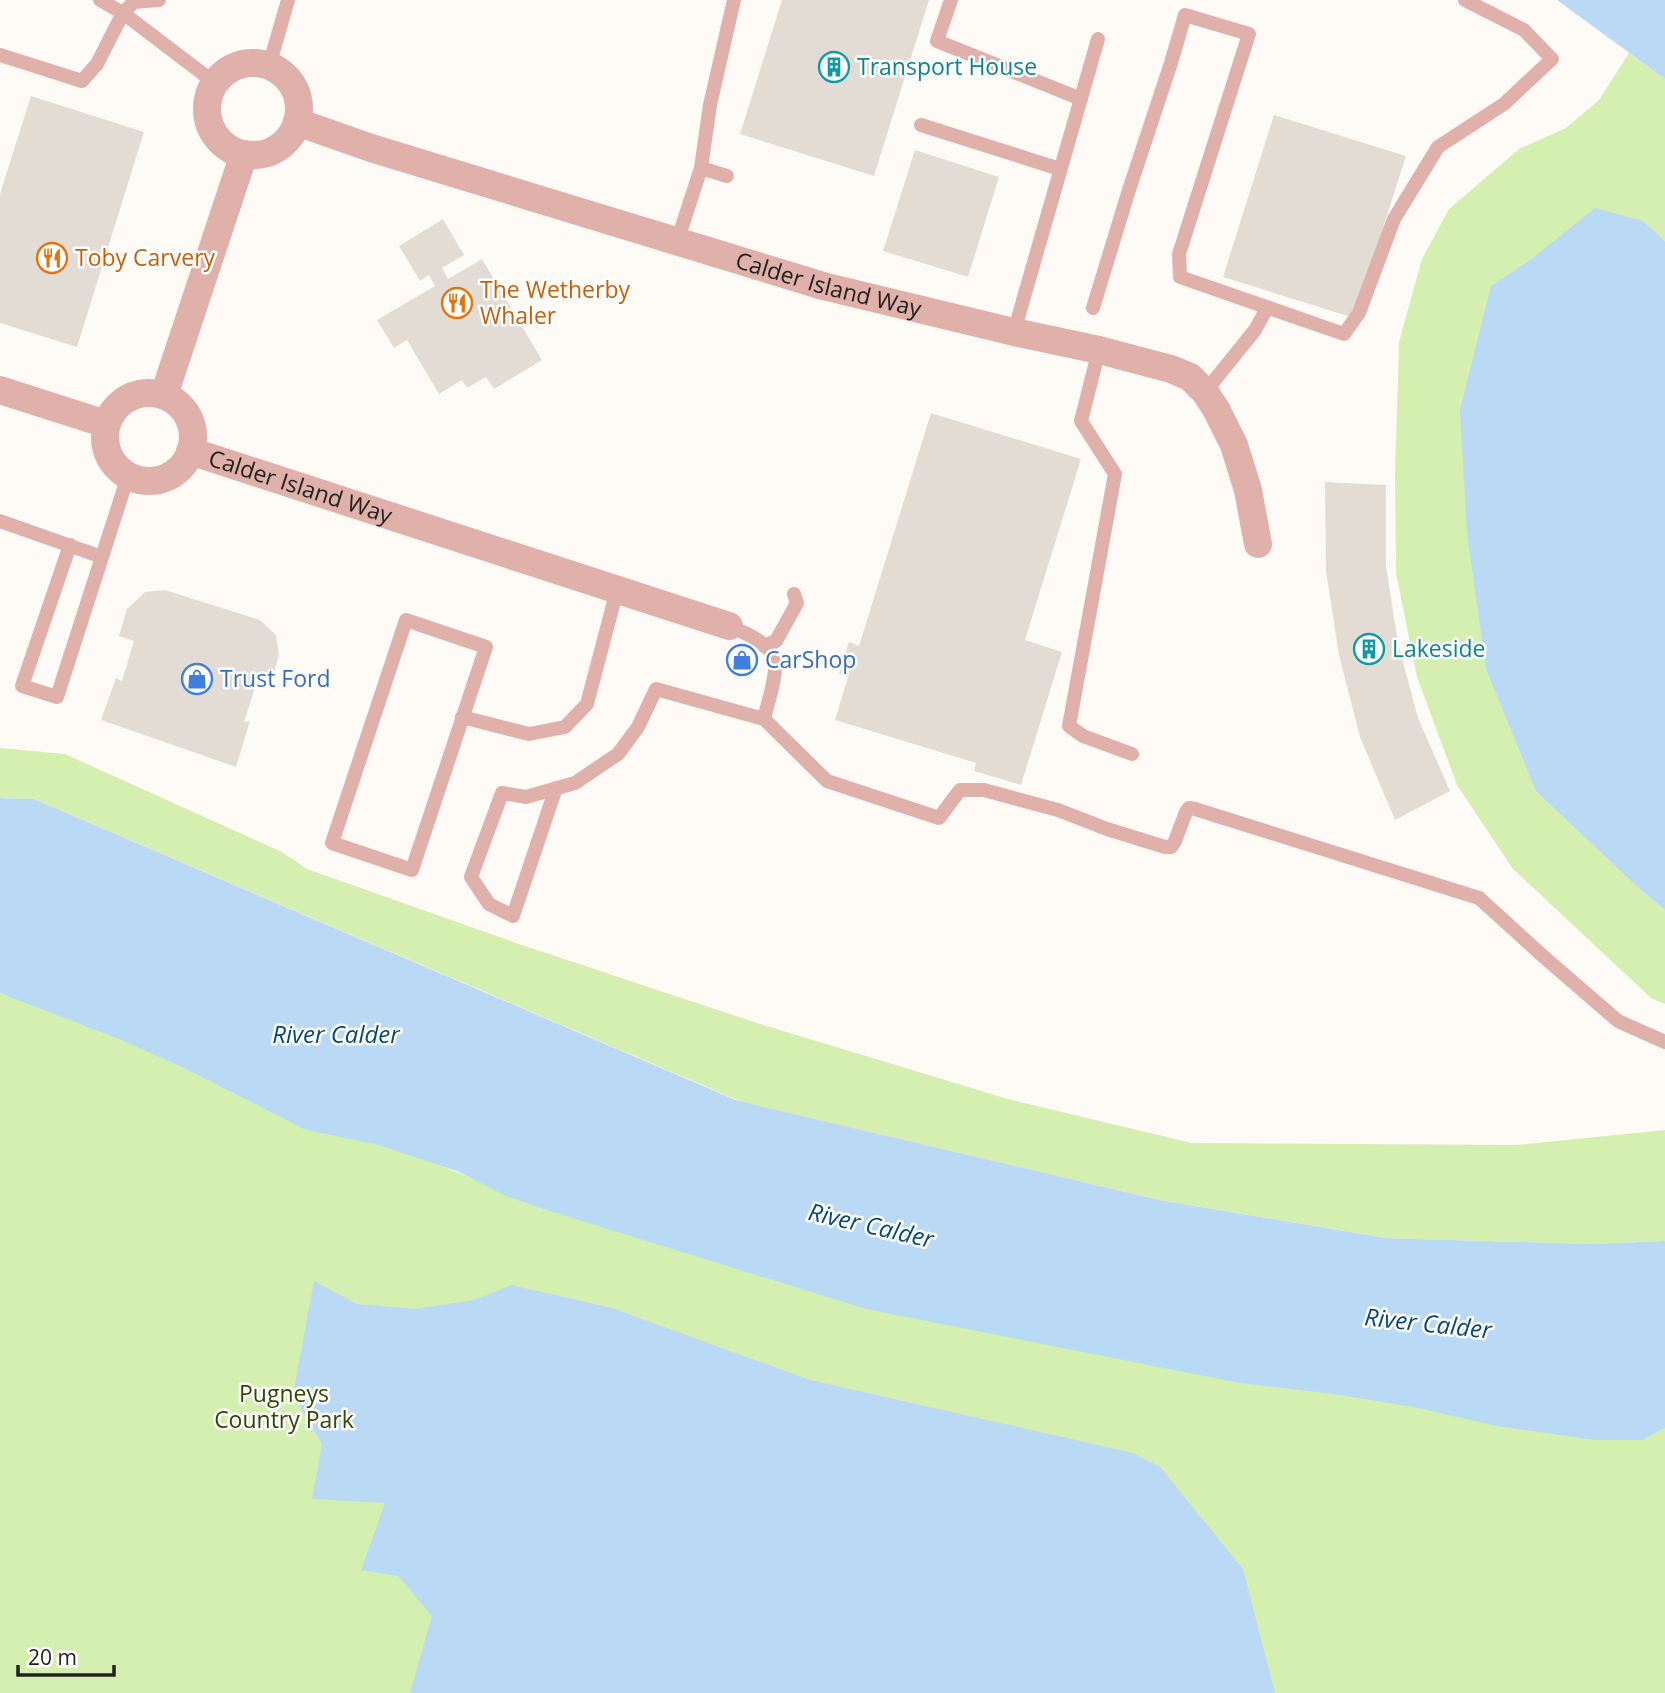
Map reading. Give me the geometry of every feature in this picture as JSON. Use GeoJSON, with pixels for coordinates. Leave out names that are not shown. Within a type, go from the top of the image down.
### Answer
{"type":"FeatureCollection","features":[{"type":"Feature","properties":{"kind":"street"},"geometry":{"type":"LineString","coordinates":[[251,63],[265,64],[278,70],[295,89],[298,100],[297,122],[291,134],[271,151],[244,154],[230,148],[211,126],[207,111],[209,96],[215,83],[224,73],[251,63]]}},
{"type":"Feature","properties":{"kind":"street","name":"Calder Island Way"},"geometry":{"type":"LineString","coordinates":[[297,122],[370,148],[823,286],[1099,350],[1171,369],[1190,377],[1205,392],[1234,445],[1248,490],[1258,544]]}},
{"type":"Feature","properties":{"kind":"street"},"geometry":{"type":"LineString","coordinates":[[128,476],[116,467],[108,454],[106,424],[113,411],[129,398],[150,393],[164,395],[244,154]]}},
{"type":"Feature","properties":{"kind":"street"},"geometry":{"type":"LineString","coordinates":[[0,390],[106,424]]}},
{"type":"Feature","properties":{"kind":"street","name":"Calder Island Way"},"geometry":{"type":"LineString","coordinates":[[128,476],[157,480],[172,474],[183,464],[190,451],[193,438],[191,424],[176,402],[164,395]]}},
{"type":"Feature","properties":{"kind":"street","name":"Calder Island Way"},"geometry":{"type":"LineString","coordinates":[[190,451],[729,626]]}},
{"type":"Feature","properties":{"kind":"lane"},"geometry":{"type":"LineString","coordinates":[[100,0],[123,13],[215,83]]}},
{"type":"Feature","properties":{"kind":"lane"},"geometry":{"type":"LineString","coordinates":[[0,55],[82,81],[97,64],[123,13],[134,2],[159,0]]}},
{"type":"Feature","properties":{"kind":"lane"},"geometry":{"type":"LineString","coordinates":[[269,66],[288,0]]}},
{"type":"Feature","properties":{"kind":"lane"},"geometry":{"type":"LineString","coordinates":[[677,242],[701,168],[710,105],[734,0]]}},
{"type":"Feature","properties":{"kind":"lane"},"geometry":{"type":"LineString","coordinates":[[951,0],[937,41],[1081,99]]}},
{"type":"Feature","properties":{"kind":"lane"},"geometry":{"type":"LineString","coordinates":[[1093,308],[1185,15],[1249,34],[1179,254],[1180,277],[1344,334],[1359,313],[1394,219],[1438,146],[1504,104],[1552,59],[1524,30],[1465,0]]}},
{"type":"Feature","properties":{"kind":"lane"},"geometry":{"type":"LineString","coordinates":[[1014,332],[1098,39]]}},
{"type":"Feature","properties":{"kind":"lane"},"geometry":{"type":"LineString","coordinates":[[921,125],[1060,169]]}},
{"type":"Feature","properties":{"kind":"lane"},"geometry":{"type":"LineString","coordinates":[[701,168],[727,176]]}},
{"type":"Feature","properties":{"kind":"lane"},"geometry":{"type":"LineString","coordinates":[[1205,392],[1255,330],[1267,308]]}},
{"type":"Feature","properties":{"kind":"lane"},"geometry":{"type":"LineString","coordinates":[[1099,350],[1081,421],[1115,474],[1069,726],[1083,736],[1132,754]]}},
{"type":"Feature","properties":{"kind":"lane"},"geometry":{"type":"LineString","coordinates":[[70,545],[22,686],[57,697],[128,476]]}},
{"type":"Feature","properties":{"kind":"lane"},"geometry":{"type":"LineString","coordinates":[[0,521],[102,557]]}},
{"type":"Feature","properties":{"kind":"lane"},"geometry":{"type":"LineString","coordinates":[[463,717],[529,734],[565,727],[587,704],[617,590]]}},
{"type":"Feature","properties":{"kind":"lane"},"geometry":{"type":"LineString","coordinates":[[764,646],[776,641],[797,603],[794,594]]}},
{"type":"Feature","properties":{"kind":"lane"},"geometry":{"type":"LineString","coordinates":[[406,620],[486,647],[463,717],[412,870],[332,843],[406,620]]}},
{"type":"Feature","properties":{"kind":"lane"},"geometry":{"type":"LineString","coordinates":[[729,626],[752,635],[774,657],[774,678],[764,719]]}},
{"type":"Feature","properties":{"kind":"lane"},"geometry":{"type":"LineString","coordinates":[[556,788],[513,916],[489,904],[471,877],[502,793],[526,797],[556,788],[575,783],[618,754],[638,727],[656,689],[764,719],[827,781],[939,818],[960,790],[984,790],[1058,810],[1107,829],[1171,847],[1186,812],[1189,808],[1195,808],[1479,898],[1618,1021],[1665,1042]]}},
{"type":"Feature","properties":{"kind":"green space"},"geometry":{"type":"Polygon","coordinates":[[[1629,53],[1665,79],[1665,241],[1643,221],[1534,257],[1492,286],[1641,890],[1665,910],[1665,1004],[1651,998],[1513,869],[1457,785],[1417,677],[1396,573],[1395,475],[1399,342],[1422,259],[1449,209],[1519,149],[1566,128],[1599,100],[1629,53]]]}},
{"type":"Feature","properties":{"kind":"green space"},"geometry":{"type":"Polygon","coordinates":[[[0,748],[65,754],[282,852],[307,869],[519,944],[757,1023],[1008,1099],[1192,1143],[1516,1145],[1665,1130],[1665,1241],[1589,1244],[1386,1238],[1159,1200],[744,1103],[34,799],[0,798],[0,748]]]}},
{"type":"Feature","properties":{"kind":"green space","name":"Pugneys Country Park"},"geometry":{"type":"Polygon","coordinates":[[[0,981],[521,1199],[1665,1418],[1665,1693],[0,1693],[0,981]]]}},
{"type":"Feature","properties":{"kind":"water"},"geometry":{"type":"Polygon","coordinates":[[[1557,0],[1665,0],[1665,79],[1557,0]]]}},
{"type":"Feature","properties":{"kind":"water"},"geometry":{"type":"Polygon","coordinates":[[[1595,208],[1643,221],[1665,241],[1665,910],[1536,791],[1486,669],[1467,533],[1460,410],[1491,286],[1534,257],[1595,208]]]}},
{"type":"Feature","properties":{"kind":"water","name":"River Calder"},"geometry":{"type":"Polygon","coordinates":[[[0,798],[34,799],[738,1101],[1159,1200],[1386,1238],[1589,1244],[1665,1241],[1665,1428],[1642,1440],[1595,1440],[1497,1426],[1413,1407],[1240,1383],[866,1309],[540,1208],[504,1195],[457,1171],[375,1144],[306,1130],[182,1067],[119,1039],[0,993],[0,798]]]}},
{"type":"Feature","properties":{"kind":"water"},"geometry":{"type":"Polygon","coordinates":[[[314,1281],[357,1304],[415,1309],[474,1300],[511,1285],[612,1308],[810,1380],[1133,1453],[1160,1467],[1243,1569],[1275,1693],[410,1693],[432,1616],[398,1576],[361,1570],[385,1503],[312,1499],[322,1444],[293,1395],[314,1281]]]}},
{"type":"Feature","properties":{"kind":"building","name":"Transport House"},"geometry":{"type":"Polygon","coordinates":[[[782,0],[929,0],[874,176],[740,134],[782,0]]]}},
{"type":"Feature","properties":{"kind":"building","name":"Toby Carvery"},"geometry":{"type":"Polygon","coordinates":[[[31,96],[144,132],[77,347],[0,323],[0,194],[31,96]]]}},
{"type":"Feature","properties":{"kind":"building"},"geometry":{"type":"Polygon","coordinates":[[[1274,115],[1406,156],[1354,318],[1223,277],[1274,115]]]}},
{"type":"Feature","properties":{"kind":"building"},"geometry":{"type":"Polygon","coordinates":[[[915,150],[999,177],[968,277],[883,251],[915,150]]]}},
{"type":"Feature","properties":{"kind":"building","name":"The Wetherby Whaler"},"geometry":{"type":"Polygon","coordinates":[[[443,219],[464,255],[442,268],[448,279],[482,259],[542,360],[494,389],[486,377],[467,388],[462,380],[439,394],[407,340],[394,348],[377,320],[435,286],[429,275],[420,281],[399,246],[443,219]]]}},
{"type":"Feature","properties":{"kind":"building"},"geometry":{"type":"Polygon","coordinates":[[[931,413],[1081,459],[1025,640],[1062,652],[1021,785],[974,771],[976,763],[835,720],[848,677],[839,674],[849,642],[859,646],[931,413]]]}},
{"type":"Feature","properties":{"kind":"building","name":"Lakeside"},"geometry":{"type":"Polygon","coordinates":[[[1325,482],[1386,485],[1386,566],[1398,643],[1418,718],[1450,791],[1395,820],[1360,737],[1339,655],[1326,571],[1325,482]]]}},
{"type":"Feature","properties":{"kind":"building","name":"Trust Ford"},"geometry":{"type":"Polygon","coordinates":[[[165,590],[260,620],[276,635],[279,655],[270,687],[257,682],[244,722],[250,721],[236,767],[101,720],[116,678],[122,681],[134,641],[119,636],[127,609],[145,592],[165,590]]]}},
{"type":"Feature","properties":{"kind":"place","name":"Transport House"},"geometry":{"type":"Point","coordinates":[834,67]}},
{"type":"Feature","properties":{"kind":"place","name":"Toby Carvery"},"geometry":{"type":"Point","coordinates":[52,258]}},
{"type":"Feature","properties":{"kind":"place","name":"The Wetherby Whaler"},"geometry":{"type":"Point","coordinates":[457,303]}},
{"type":"Feature","properties":{"kind":"place","name":"Lakeside"},"geometry":{"type":"Point","coordinates":[1369,649]}},
{"type":"Feature","properties":{"kind":"place","name":"CarShop"},"geometry":{"type":"Point","coordinates":[742,660]}},
{"type":"Feature","properties":{"kind":"place","name":"Trust Ford"},"geometry":{"type":"Point","coordinates":[197,679]}}]}
